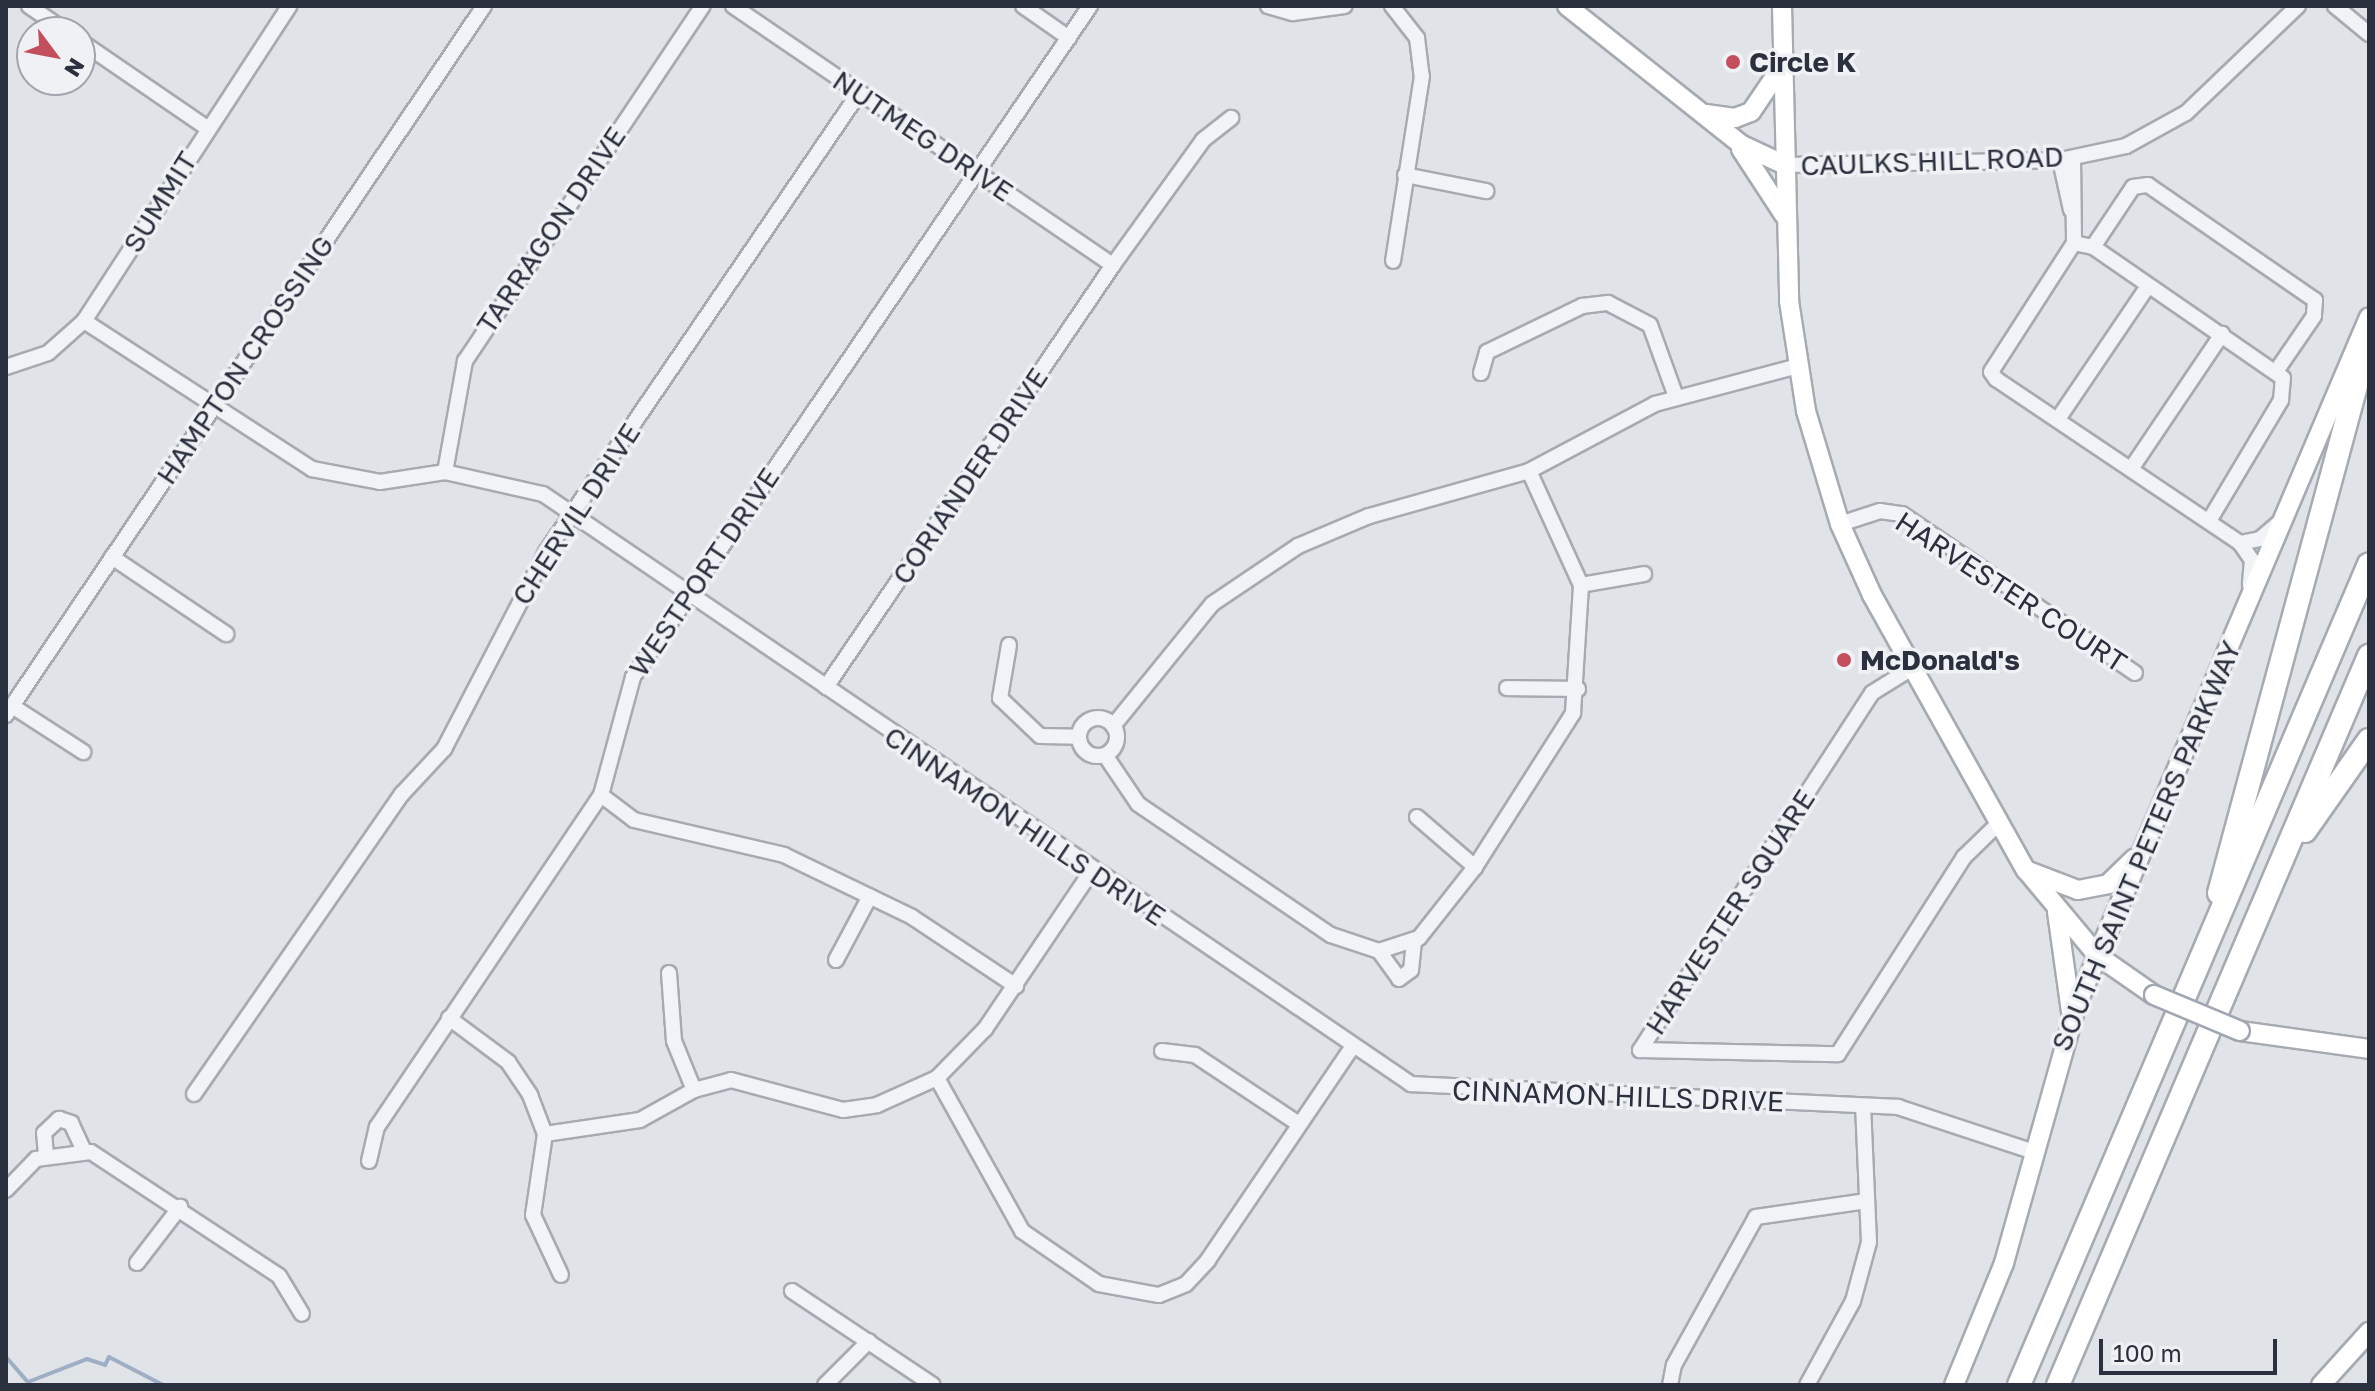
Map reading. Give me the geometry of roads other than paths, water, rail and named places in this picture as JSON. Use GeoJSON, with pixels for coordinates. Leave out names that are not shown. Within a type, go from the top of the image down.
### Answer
{"type":"FeatureCollection","features":[{"type":"Feature","properties":{"kind":"highway"},"geometry":{"type":"LineString","coordinates":[[2208,943],[2235,817],[2369,338]]}},
{"type":"Feature","properties":{"kind":"highway"},"geometry":{"type":"LineString","coordinates":[[2019,1385],[2369,564]]}},
{"type":"Feature","properties":{"kind":"highway"},"geometry":{"type":"LineString","coordinates":[[2058,1385],[2369,656]]}},
{"type":"Feature","properties":{"kind":"highway"},"geometry":{"type":"LineString","coordinates":[[2277,872],[2369,740]]}},
{"type":"Feature","properties":{"kind":"main road","name":"CAULKS HILL ROAD"},"geometry":{"type":"LineString","coordinates":[[1567,6],[1729,135],[1785,165]]}},
{"type":"Feature","properties":{"kind":"main road"},"geometry":{"type":"LineString","coordinates":[[1782,6],[1787,220],[1798,366],[1840,524],[1912,668],[1999,823],[2026,870],[2057,912],[2098,956],[2154,995],[2240,1031],[2369,1049]]}},
{"type":"Feature","properties":{"kind":"main road"},"geometry":{"type":"LineString","coordinates":[[1706,114],[1735,118],[1751,112],[1768,96],[1782,53]]}},
{"type":"Feature","properties":{"kind":"main road"},"geometry":{"type":"LineString","coordinates":[[1729,135],[1787,220]]}},
{"type":"Feature","properties":{"kind":"main road","name":"SOUTH SAINT PETERS PARKWAY"},"geometry":{"type":"LineString","coordinates":[[1954,1385],[2004,1263],[2031,1151],[2071,1019],[2369,317]]}},
{"type":"Feature","properties":{"kind":"main road"},"geometry":{"type":"LineString","coordinates":[[2026,870],[2056,885],[2096,888],[2120,876],[2147,844]]}},
{"type":"Feature","properties":{"kind":"main road"},"geometry":{"type":"LineString","coordinates":[[2057,912],[2071,1019]]}},
{"type":"Feature","properties":{"kind":"main road"},"geometry":{"type":"LineString","coordinates":[[2321,1385],[2369,1332]]}},
{"type":"Feature","properties":{"kind":"street","name":"SUMMIT"},"geometry":{"type":"LineString","coordinates":[[6,367],[48,353],[84,321],[289,6]]}},
{"type":"Feature","properties":{"kind":"street","name":"HAMPTON CROSSING"},"geometry":{"type":"LineString","coordinates":[[9,710],[484,6]]}},
{"type":"Feature","properties":{"kind":"street","name":"TARRAGON DRIVE"},"geometry":{"type":"LineString","coordinates":[[445,472],[465,361],[703,6]]}},
{"type":"Feature","properties":{"kind":"street","name":"NUTMEG DRIVE"},"geometry":{"type":"LineString","coordinates":[[733,6],[1113,265]]}},
{"type":"Feature","properties":{"kind":"street"},"geometry":{"type":"LineString","coordinates":[[1023,6],[1069,38]]}},
{"type":"Feature","properties":{"kind":"street","name":"WESTPORT DRIVE"},"geometry":{"type":"LineString","coordinates":[[369,1161],[377,1127],[601,795],[618,749],[627,687],[686,594],[1090,6]]}},
{"type":"Feature","properties":{"kind":"street"},"geometry":{"type":"LineString","coordinates":[[1268,6],[1293,13],[1345,6]]}},
{"type":"Feature","properties":{"kind":"street"},"geometry":{"type":"LineString","coordinates":[[1392,6],[1421,52],[1393,261]]}},
{"type":"Feature","properties":{"kind":"street","name":"CAULKS HILL ROAD"},"geometry":{"type":"LineString","coordinates":[[1785,165],[2067,159],[2145,139],[2186,113],[2298,6]]}},
{"type":"Feature","properties":{"kind":"street"},"geometry":{"type":"LineString","coordinates":[[2335,6],[2369,34]]}},
{"type":"Feature","properties":{"kind":"street"},"geometry":{"type":"LineString","coordinates":[[96,52],[207,128]]}},
{"type":"Feature","properties":{"kind":"street","name":"CHERVIL DRIVE"},"geometry":{"type":"LineString","coordinates":[[194,1094],[402,794],[444,749],[485,681],[515,602],[859,93]]}},
{"type":"Feature","properties":{"kind":"street","name":"CORIANDER DRIVE"},"geometry":{"type":"LineString","coordinates":[[826,687],[1113,265],[1203,140],[1231,118]]}},
{"type":"Feature","properties":{"kind":"street"},"geometry":{"type":"LineString","coordinates":[[2067,159],[2074,243],[1992,364],[1996,379],[2240,543],[2252,560],[2249,599]]}},
{"type":"Feature","properties":{"kind":"street"},"geometry":{"type":"LineString","coordinates":[[1405,175],[1486,191]]}},
{"type":"Feature","properties":{"kind":"street"},"geometry":{"type":"LineString","coordinates":[[2093,247],[2133,187],[2148,185],[2315,300],[2314,316],[2277,370],[2281,400],[2209,521]]}},
{"type":"Feature","properties":{"kind":"street"},"geometry":{"type":"LineString","coordinates":[[2074,243],[2093,247],[2277,370]]}},
{"type":"Feature","properties":{"kind":"street"},"geometry":{"type":"LineString","coordinates":[[2058,419],[2148,286]]}},
{"type":"Feature","properties":{"kind":"street"},"geometry":{"type":"LineString","coordinates":[[1481,373],[1487,352],[1582,306],[1608,303],[1650,325],[1676,397]]}},
{"type":"Feature","properties":{"kind":"street","name":"CINNAMON HILLS DRIVE"},"geometry":{"type":"LineString","coordinates":[[84,321],[312,469],[380,482],[445,472],[543,494],[1091,872],[1411,1084],[1431,1088],[1863,1106],[1921,1113],[1991,1143],[2031,1151]]}},
{"type":"Feature","properties":{"kind":"street"},"geometry":{"type":"LineString","coordinates":[[2131,469],[2222,334]]}},
{"type":"Feature","properties":{"kind":"street"},"geometry":{"type":"LineString","coordinates":[[1105,755],[1116,743],[1113,726],[1184,632],[1233,578],[1369,516],[1529,471],[1676,397],[1798,366]]}},
{"type":"Feature","properties":{"kind":"street"},"geometry":{"type":"LineString","coordinates":[[1379,951],[1399,979],[1411,970],[1414,941],[1475,867],[1568,731],[1578,689],[1581,585],[1529,471]]}},
{"type":"Feature","properties":{"kind":"street","name":"HARVESTER COURT"},"geometry":{"type":"LineString","coordinates":[[1840,524],[1880,511],[1902,514],[2135,673]]}},
{"type":"Feature","properties":{"kind":"street"},"geometry":{"type":"LineString","coordinates":[[2240,543],[2269,534],[2285,512]]}},
{"type":"Feature","properties":{"kind":"street"},"geometry":{"type":"LineString","coordinates":[[112,557],[226,634]]}},
{"type":"Feature","properties":{"kind":"street"},"geometry":{"type":"LineString","coordinates":[[1581,585],[1644,574]]}},
{"type":"Feature","properties":{"kind":"street"},"geometry":{"type":"LineString","coordinates":[[1009,645],[1000,698],[1040,736],[1079,737]]}},
{"type":"Feature","properties":{"kind":"street","name":"HARVESTER SQUARE"},"geometry":{"type":"LineString","coordinates":[[1912,668],[1872,693],[1640,1050],[1838,1054],[1964,857],[1999,823]]}},
{"type":"Feature","properties":{"kind":"street"},"geometry":{"type":"LineString","coordinates":[[1507,688],[1578,689]]}},
{"type":"Feature","properties":{"kind":"street"},"geometry":{"type":"LineString","coordinates":[[9,710],[83,752]]}},
{"type":"Feature","properties":{"kind":"street"},"geometry":{"type":"LineString","coordinates":[[1079,737],[1090,720],[1113,726]]}},
{"type":"Feature","properties":{"kind":"street"},"geometry":{"type":"LineString","coordinates":[[1079,737],[1086,752],[1105,755],[1138,804],[1331,935],[1379,951],[1414,941]]}},
{"type":"Feature","properties":{"kind":"street"},"geometry":{"type":"LineString","coordinates":[[601,795],[634,820],[750,842],[870,896],[1016,986]]}},
{"type":"Feature","properties":{"kind":"street"},"geometry":{"type":"LineString","coordinates":[[1417,817],[1475,867]]}},
{"type":"Feature","properties":{"kind":"street"},"geometry":{"type":"LineString","coordinates":[[545,1134],[640,1120],[694,1090],[761,1083],[843,1110],[877,1105],[937,1078],[959,1062],[1016,986],[1091,872]]}},
{"type":"Feature","properties":{"kind":"street"},"geometry":{"type":"LineString","coordinates":[[836,960],[870,896]]}},
{"type":"Feature","properties":{"kind":"street"},"geometry":{"type":"LineString","coordinates":[[669,973],[674,1041],[694,1090]]}},
{"type":"Feature","properties":{"kind":"street"},"geometry":{"type":"LineString","coordinates":[[449,1018],[519,1075],[545,1134],[533,1215],[561,1275]]}},
{"type":"Feature","properties":{"kind":"street"},"geometry":{"type":"LineString","coordinates":[[937,1078],[1009,1216],[1121,1294],[1159,1295],[1186,1284],[1353,1046]]}},
{"type":"Feature","properties":{"kind":"street"},"geometry":{"type":"LineString","coordinates":[[1162,1051],[1195,1055],[1299,1124]]}},
{"type":"Feature","properties":{"kind":"street"},"geometry":{"type":"LineString","coordinates":[[1807,1385],[1857,1288],[1869,1242],[1863,1106]]}},
{"type":"Feature","properties":{"kind":"street"},"geometry":{"type":"LineString","coordinates":[[46,1155],[44,1133],[59,1119],[71,1123],[84,1151],[180,1207],[279,1276],[302,1314]]}},
{"type":"Feature","properties":{"kind":"street"},"geometry":{"type":"LineString","coordinates":[[6,1190],[46,1155],[84,1151]]}},
{"type":"Feature","properties":{"kind":"street"},"geometry":{"type":"LineString","coordinates":[[1670,1385],[1674,1365],[1756,1217],[1867,1201]]}},
{"type":"Feature","properties":{"kind":"street"},"geometry":{"type":"LineString","coordinates":[[137,1263],[180,1207]]}},
{"type":"Feature","properties":{"kind":"street"},"geometry":{"type":"LineString","coordinates":[[792,1291],[933,1385]]}},
{"type":"Feature","properties":{"kind":"street"},"geometry":{"type":"LineString","coordinates":[[825,1385],[869,1341]]}},
{"type":"Feature","properties":{"kind":"waterway"},"geometry":{"type":"LineString","coordinates":[[6,1357],[28,1382],[87,1359],[105,1365],[109,1357],[163,1385]]}},
{"type":"Feature","properties":{"kind":"place","name":"Circle K"},"geometry":{"type":"Point","coordinates":[1733,62]}},
{"type":"Feature","properties":{"kind":"place","name":"McDonald's"},"geometry":{"type":"Point","coordinates":[1844,660]}}]}
